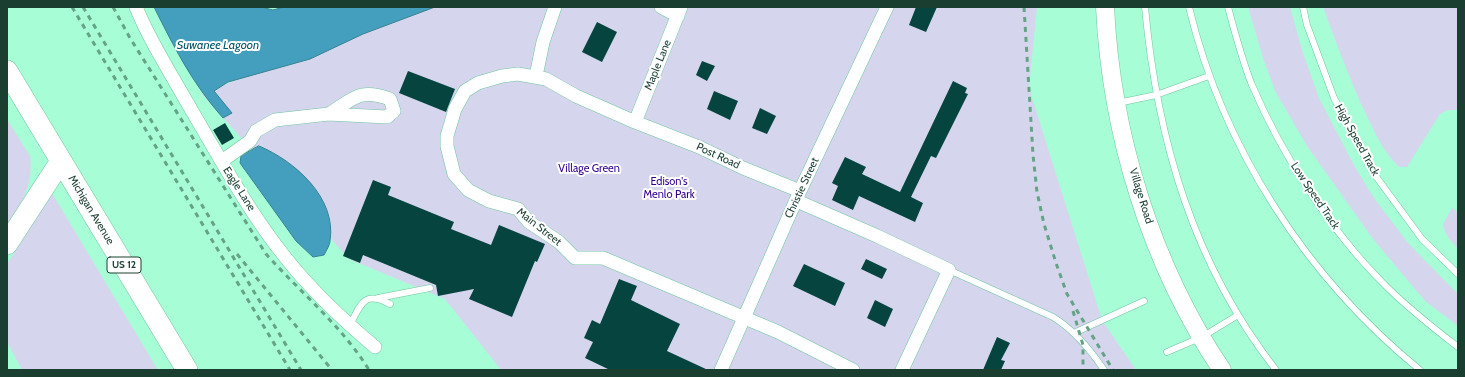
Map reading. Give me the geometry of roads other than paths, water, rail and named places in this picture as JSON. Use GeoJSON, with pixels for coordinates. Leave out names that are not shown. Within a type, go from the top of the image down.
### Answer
{"type":"FeatureCollection","features":[{"type":"Feature","properties":{"kind":"main road","name":"Michigan Avenue"},"geometry":{"type":"LineString","coordinates":[[7,71],[187,370]]}},
{"type":"Feature","properties":{"kind":"main road"},"geometry":{"type":"LineString","coordinates":[[7,244],[61,161]]}},
{"type":"Feature","properties":{"kind":"street","name":"Eagle Lane"},"geometry":{"type":"LineString","coordinates":[[136,7],[157,51],[222,161],[271,238],[286,258],[350,325],[375,347]]}},
{"type":"Feature","properties":{"kind":"street"},"geometry":{"type":"LineString","coordinates":[[536,76],[543,42],[555,7]]}},
{"type":"Feature","properties":{"kind":"street"},"geometry":{"type":"LineString","coordinates":[[661,7],[680,11]]}},
{"type":"Feature","properties":{"kind":"street","name":"Christie Street"},"geometry":{"type":"LineString","coordinates":[[721,370],[799,196],[887,7]]}},
{"type":"Feature","properties":{"kind":"street","name":"Village Road"},"geometry":{"type":"LineString","coordinates":[[1105,7],[1111,68],[1117,104],[1124,139],[1145,213],[1174,283],[1202,337],[1222,370]]}},
{"type":"Feature","properties":{"kind":"street","name":"Maple Lane"},"geometry":{"type":"LineString","coordinates":[[635,122],[680,11]]}},
{"type":"Feature","properties":{"kind":"street","name":"Main Street"},"geometry":{"type":"LineString","coordinates":[[635,122],[576,96],[552,82],[536,76],[518,74],[502,76],[478,83],[465,91],[455,109],[447,136],[446,146],[454,174],[468,190],[489,201],[518,209],[529,222],[559,242],[575,258],[603,258],[744,318],[853,370]]}},
{"type":"Feature","properties":{"kind":"street"},"geometry":{"type":"LineString","coordinates":[[222,161],[250,141],[256,131],[275,120],[329,114]]}},
{"type":"Feature","properties":{"kind":"street","name":"Post Road"},"geometry":{"type":"LineString","coordinates":[[635,122],[699,146],[948,270]]}},
{"type":"Feature","properties":{"kind":"street"},"geometry":{"type":"LineString","coordinates":[[902,370],[948,270]]}},
{"type":"Feature","properties":{"kind":"lane"},"geometry":{"type":"LineString","coordinates":[[1145,7],[1156,95],[1167,146],[1180,190],[1217,278],[1238,315],[1276,370]]}},
{"type":"Feature","properties":{"kind":"lane"},"geometry":{"type":"LineString","coordinates":[[1189,7],[1209,76],[1245,156],[1288,228],[1313,262],[1345,298],[1389,343],[1420,370]]}},
{"type":"Feature","properties":{"kind":"lane","name":"Low Speed Track"},"geometry":{"type":"LineString","coordinates":[[1228,7],[1252,84],[1274,132],[1306,185],[1340,234],[1381,282],[1425,321],[1458,347]]}},
{"type":"Feature","properties":{"kind":"lane","name":"High Speed Track"},"geometry":{"type":"LineString","coordinates":[[1303,7],[1307,24],[1334,98],[1372,171],[1422,239],[1458,274]]}},
{"type":"Feature","properties":{"kind":"lane"},"geometry":{"type":"LineString","coordinates":[[1117,104],[1156,95],[1209,76]]}},
{"type":"Feature","properties":{"kind":"lane"},"geometry":{"type":"LineString","coordinates":[[948,270],[1053,317],[1067,325],[1096,357],[1104,370]]}},
{"type":"Feature","properties":{"kind":"lane"},"geometry":{"type":"LineString","coordinates":[[350,325],[363,303],[370,298],[378,298],[430,288]]}},
{"type":"Feature","properties":{"kind":"lane"},"geometry":{"type":"LineString","coordinates":[[378,298],[390,304]]}},
{"type":"Feature","properties":{"kind":"lane"},"geometry":{"type":"LineString","coordinates":[[1074,333],[1144,301]]}},
{"type":"Feature","properties":{"kind":"lane"},"geometry":{"type":"LineString","coordinates":[[1167,352],[1202,337],[1238,315]]}},
{"type":"Feature","properties":{"kind":"water","name":"Suwanee Lagoon"},"geometry":{"type":"Polygon","coordinates":[[[154,7],[261,7],[273,10],[284,7],[435,7],[363,34],[310,59],[228,82],[214,91],[232,113],[223,118],[193,79],[154,7]]]}},
{"type":"Feature","properties":{"kind":"water"},"geometry":{"type":"Polygon","coordinates":[[[259,146],[286,161],[299,171],[311,183],[320,196],[327,210],[330,225],[330,243],[324,255],[313,257],[296,241],[240,163],[241,156],[259,146]]]}},
{"type":"Feature","properties":{"kind":"railway"},"geometry":{"type":"LineString","coordinates":[[72,7],[290,370]]}},
{"type":"Feature","properties":{"kind":"railway"},"geometry":{"type":"LineString","coordinates":[[83,7],[301,370]]}},
{"type":"Feature","properties":{"kind":"railway"},"geometry":{"type":"LineString","coordinates":[[113,7],[130,38],[266,254],[334,324],[369,370]]}},
{"type":"Feature","properties":{"kind":"railway"},"geometry":{"type":"LineString","coordinates":[[1024,7],[1033,155],[1037,192],[1044,224],[1067,294],[1113,370]]}},
{"type":"Feature","properties":{"kind":"railway"},"geometry":{"type":"LineString","coordinates":[[237,254],[332,370]]}},
{"type":"Feature","properties":{"kind":"railway"},"geometry":{"type":"LineString","coordinates":[[1073,311],[1083,345],[1083,370]]}},
{"type":"Feature","properties":{"kind":"park label","name":"Village Green"},"geometry":{"type":"Point","coordinates":[589,169]}},
{"type":"Feature","properties":{"kind":"park label","name":"Edison's Menlo Park"},"geometry":{"type":"Point","coordinates":[669,188]}}]}
